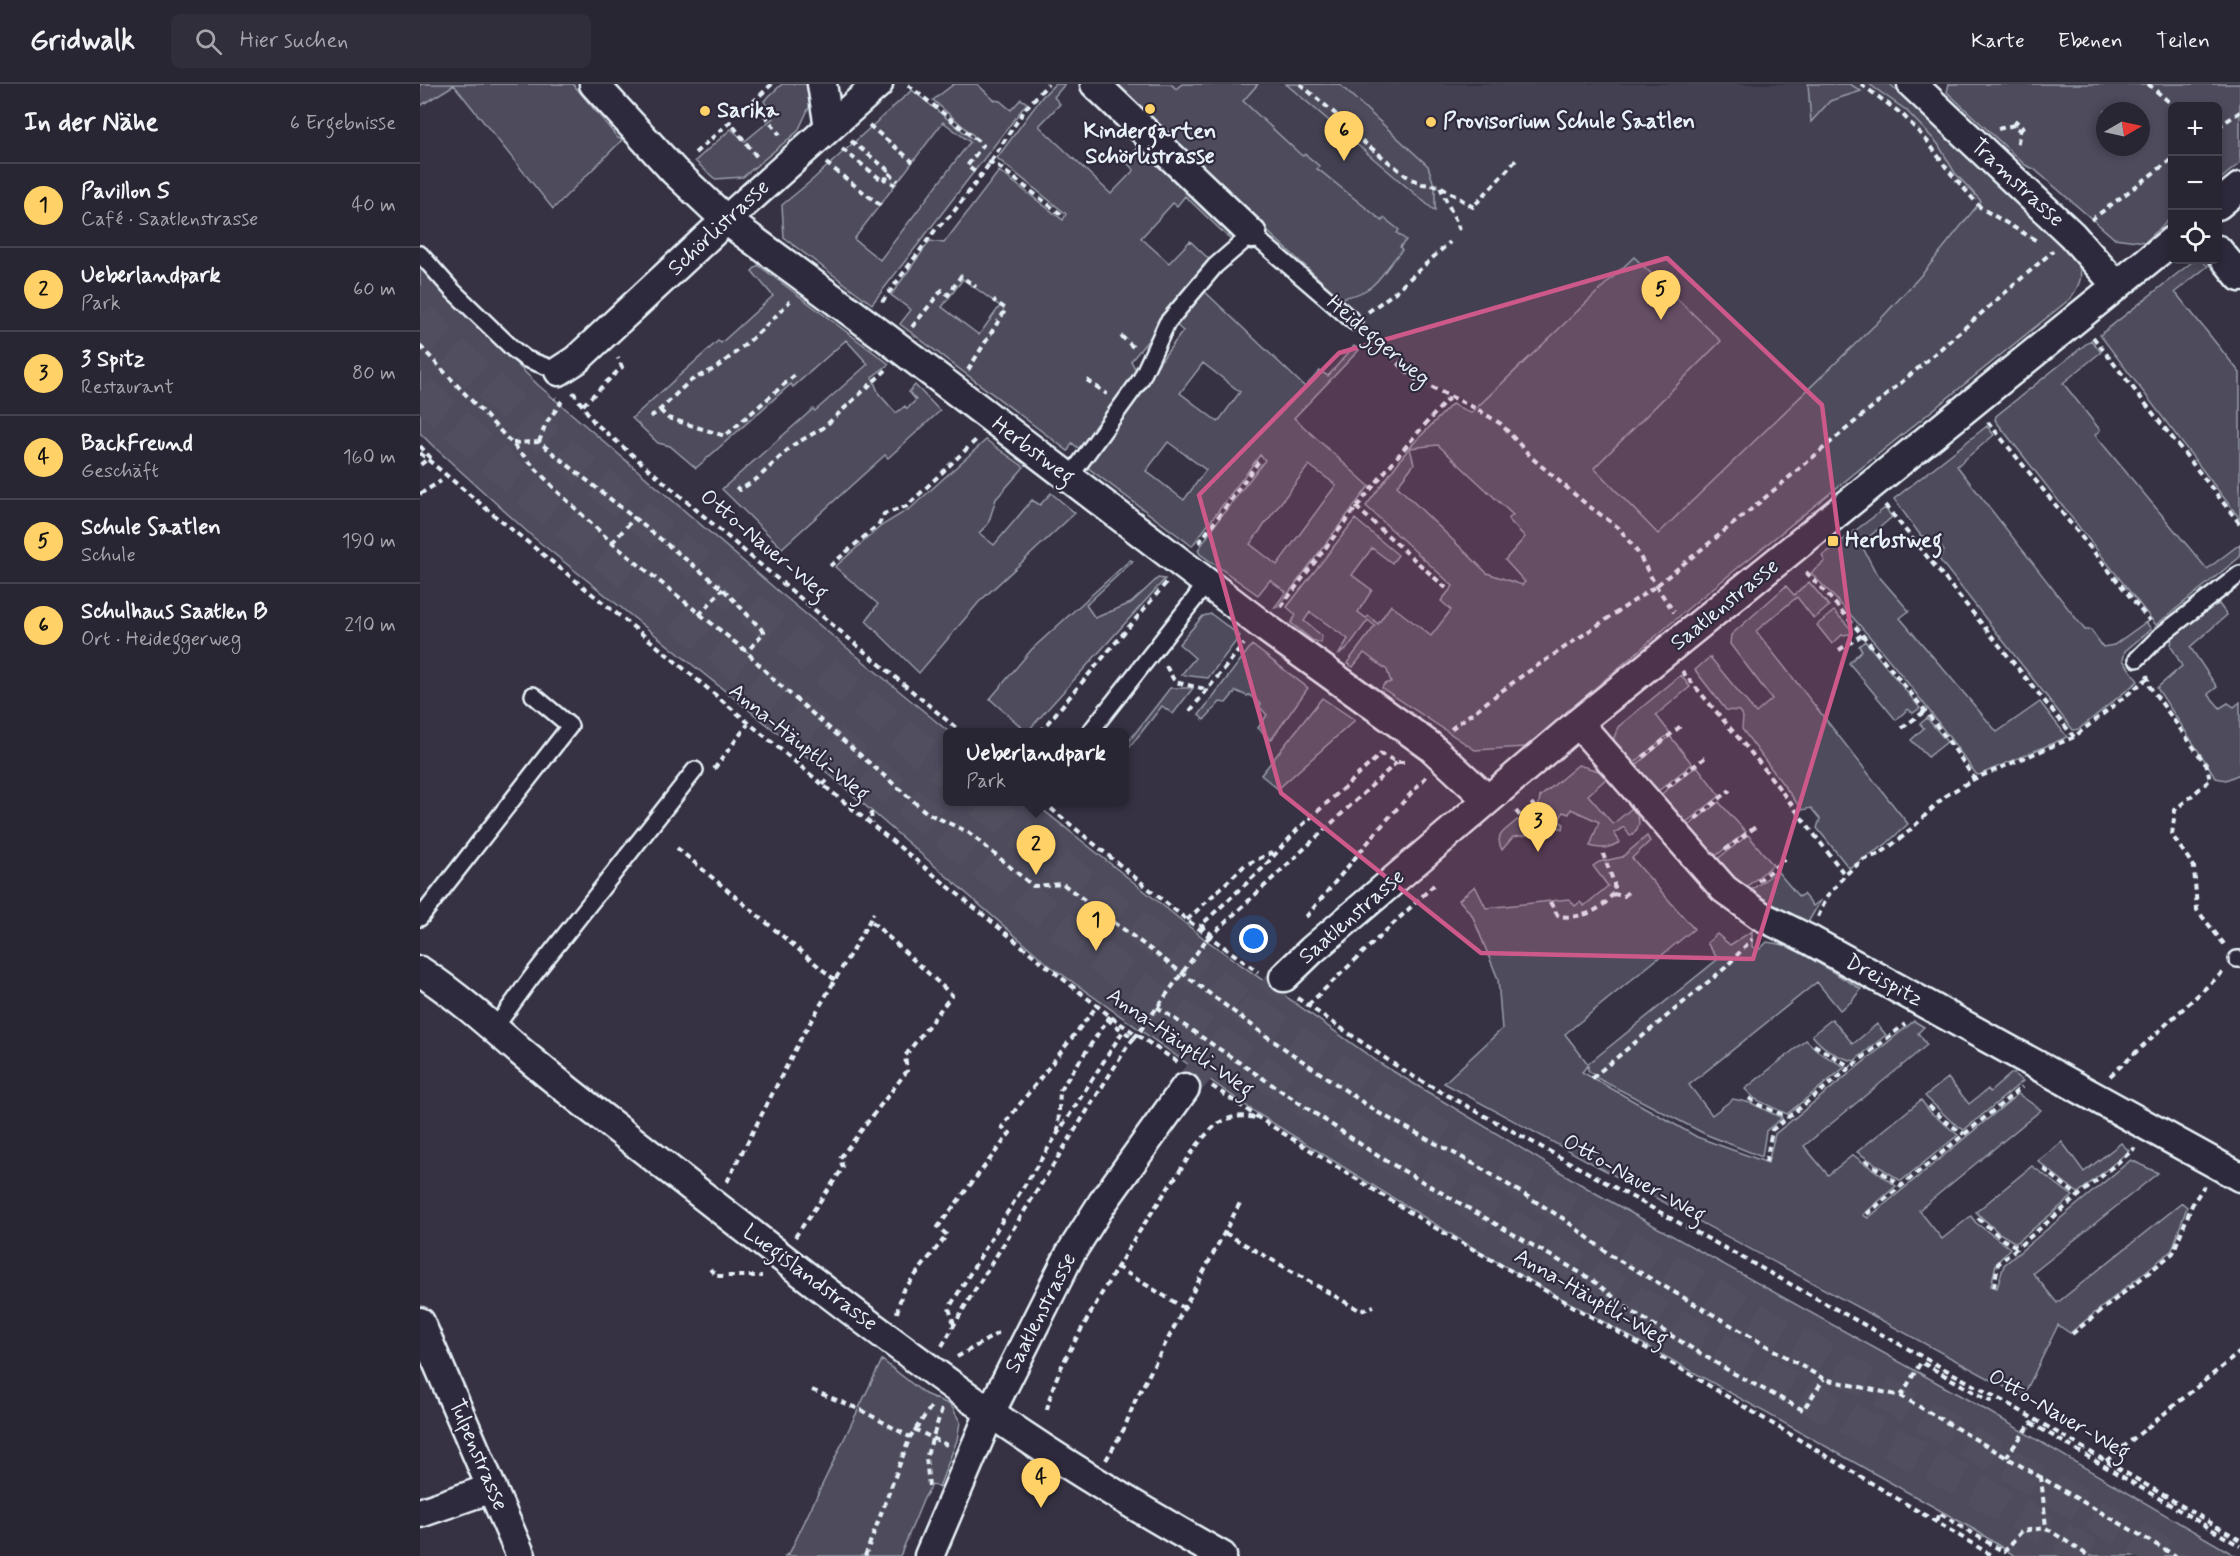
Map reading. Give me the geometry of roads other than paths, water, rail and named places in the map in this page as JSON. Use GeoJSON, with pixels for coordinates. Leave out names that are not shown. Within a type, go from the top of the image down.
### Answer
{"type":"FeatureCollection","features":[{"type":"Feature","properties":{"kind":"street","name":"Herbstweg"},"geometry":{"type":"LineString","coordinates":[[594,84],[674,171],[726,220],[885,337],[1207,583],[1258,632],[1430,746],[1487,799]]}},
{"type":"Feature","properties":{"kind":"street"},"geometry":{"type":"LineString","coordinates":[[822,84],[839,137]]}},
{"type":"Feature","properties":{"kind":"street","name":"Schörlistrasse"},"geometry":{"type":"LineString","coordinates":[[559,371],[576,360],[726,220],[839,137],[878,84]]}},
{"type":"Feature","properties":{"kind":"street","name":"Heideggerweg"},"geometry":{"type":"LineString","coordinates":[[1095,84],[1252,234]]}},
{"type":"Feature","properties":{"kind":"street","name":"Tramstrasse"},"geometry":{"type":"LineString","coordinates":[[1912,84],[2072,235],[2117,286]]}},
{"type":"Feature","properties":{"kind":"street"},"geometry":{"type":"LineString","coordinates":[[2222,201],[2240,188]]}},
{"type":"Feature","properties":{"kind":"street","name":"Saatlenstrasse"},"geometry":{"type":"LineString","coordinates":[[1280,983],[1320,942],[1578,723],[2168,244]]}},
{"type":"Feature","properties":{"kind":"street"},"geometry":{"type":"LineString","coordinates":[[2222,256],[2240,277]]}},
{"type":"Feature","properties":{"kind":"street","name":"Dreispitz"},"geometry":{"type":"LineString","coordinates":[[1578,723],[1724,889],[1761,916],[1818,945],[2240,1177]]}},
{"type":"Feature","properties":{"kind":"street","name":"Luegislandstrasse"},"geometry":{"type":"LineString","coordinates":[[420,971],[805,1276],[990,1413],[1157,1520],[1222,1556]]}},
{"type":"Feature","properties":{"kind":"street","name":"Saatlenstrasse"},"geometry":{"type":"LineString","coordinates":[[929,1556],[990,1413],[1070,1254],[1103,1202],[1191,1078]]}},
{"type":"Feature","properties":{"kind":"street","name":"Tulpenstrasse"},"geometry":{"type":"LineString","coordinates":[[420,1322],[521,1556]]}},
{"type":"Feature","properties":{"kind":"street"},"geometry":{"type":"LineString","coordinates":[[420,1513],[492,1488]]}},
{"type":"Feature","properties":{"kind":"lane","name":"Heideggerweg"},"geometry":{"type":"LineString","coordinates":[[1252,234],[1354,322]]}},
{"type":"Feature","properties":{"kind":"lane"},"geometry":{"type":"LineString","coordinates":[[1069,478],[1141,379],[1167,323],[1215,266],[1252,234]]}},
{"type":"Feature","properties":{"kind":"lane"},"geometry":{"type":"LineString","coordinates":[[420,254],[452,290],[513,349],[526,359],[559,371]]}},
{"type":"Feature","properties":{"kind":"lane"},"geometry":{"type":"LineString","coordinates":[[2137,659],[2161,635],[2240,574]]}},
{"type":"Feature","properties":{"kind":"lane"},"geometry":{"type":"LineString","coordinates":[[1093,728],[1207,583]]}},
{"type":"Feature","properties":{"kind":"lane"},"geometry":{"type":"LineString","coordinates":[[420,918],[570,726],[533,695]]}},
{"type":"Feature","properties":{"kind":"lane"},"geometry":{"type":"LineString","coordinates":[[494,1029],[531,978],[695,770]]}},
{"type":"Feature","properties":{"kind":"tunnel"},"geometry":{"type":"LineString","coordinates":[[420,316],[441,340],[537,431],[943,769]]}},
{"type":"Feature","properties":{"kind":"tunnel"},"geometry":{"type":"LineString","coordinates":[[420,391],[535,497],[701,634],[1068,932],[1140,988],[1216,1041],[1335,1121],[1638,1303],[1937,1467],[2092,1556]]}},
{"type":"Feature","properties":{"kind":"tunnel"},"geometry":{"type":"LineString","coordinates":[[986,806],[1126,919],[1221,990],[1335,1068],[1451,1143],[2167,1556]]}},
{"type":"Feature","properties":{"kind":"tunnel"},"geometry":{"type":"LineString","coordinates":[[1185,1088],[1284,977]]}},
{"type":"Feature","properties":{"kind":"place","name":"Kindergarten Schörlistrasse"},"geometry":{"type":"Point","coordinates":[1150,109]}},
{"type":"Feature","properties":{"kind":"place","name":"Sarika"},"geometry":{"type":"Point","coordinates":[705,111]}},
{"type":"Feature","properties":{"kind":"place","name":"Provisorium Schule Saatlen"},"geometry":{"type":"Point","coordinates":[1431,122]}},
{"type":"Feature","properties":{"kind":"place","name":"Schulhaus Saatlen B"},"geometry":{"type":"Point","coordinates":[1344,161]}},
{"type":"Feature","properties":{"kind":"place","name":"Schule Saatlen"},"geometry":{"type":"Point","coordinates":[1661,320]}},
{"type":"Feature","properties":{"kind":"place","name":"Herbstweg"},"geometry":{"type":"Point","coordinates":[1833,541]}},
{"type":"Feature","properties":{"kind":"place","name":"3 Spitz"},"geometry":{"type":"Point","coordinates":[1538,852]}},
{"type":"Feature","properties":{"kind":"place","name":"Ueberlandpark"},"geometry":{"type":"Point","coordinates":[1036,875]}},
{"type":"Feature","properties":{"kind":"place","name":"Pavillon S"},"geometry":{"type":"Point","coordinates":[1096,951]}},
{"type":"Feature","properties":{"kind":"place","name":"BackFreund"},"geometry":{"type":"Point","coordinates":[1041,1508]}}]}
